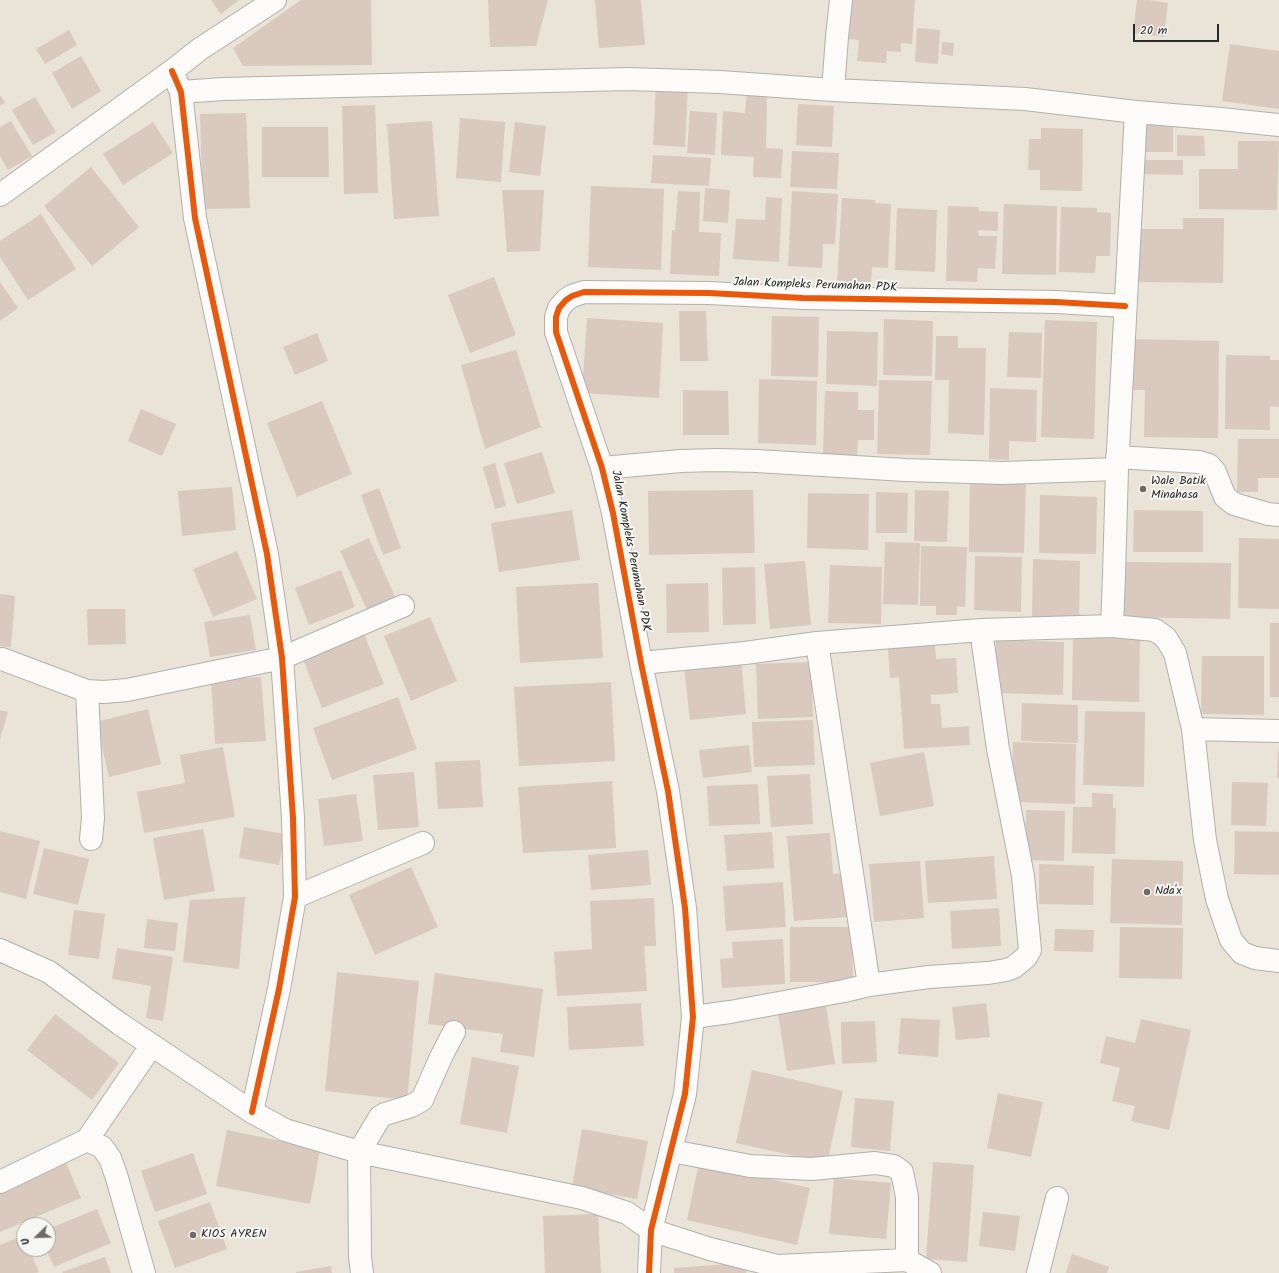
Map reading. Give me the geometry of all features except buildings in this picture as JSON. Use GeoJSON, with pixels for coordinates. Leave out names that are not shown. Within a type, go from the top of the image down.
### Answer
{"type":"FeatureCollection","features":[{"type":"Feature","properties":{"kind":"street"},"geometry":{"type":"LineString","coordinates":[[0,195],[172,71],[200,49],[275,0]]}},
{"type":"Feature","properties":{"kind":"street"},"geometry":{"type":"LineString","coordinates":[[833,90],[841,0]]}},
{"type":"Feature","properties":{"kind":"street"},"geometry":{"type":"LineString","coordinates":[[172,71],[181,92],[195,218],[267,554],[282,658],[293,818],[295,897],[279,989],[252,1112]]}},
{"type":"Feature","properties":{"kind":"street"},"geometry":{"type":"LineString","coordinates":[[181,92],[223,89],[628,79],[720,82],[833,90],[1026,100],[1279,125]]}},
{"type":"Feature","properties":{"kind":"street"},"geometry":{"type":"LineString","coordinates":[[1112,626],[1117,463],[1136,112]]}},
{"type":"Feature","properties":{"kind":"street","name":"Jalan Kompleks Perumahan PDK"},"geometry":{"type":"LineString","coordinates":[[649,1273],[651,1230],[672,1151],[685,1094],[693,1017],[685,908],[668,791],[641,664],[614,520],[602,468],[556,332],[556,317],[559,308],[572,296],[584,292],[709,293],[803,298],[1056,302],[1125,306]]}},
{"type":"Feature","properties":{"kind":"street"},"geometry":{"type":"LineString","coordinates":[[602,468],[681,461],[717,460],[904,470],[1003,473],[1117,463],[1199,462],[1209,465],[1215,472],[1225,497],[1234,504],[1268,514],[1279,515]]}},
{"type":"Feature","properties":{"kind":"street"},"geometry":{"type":"LineString","coordinates":[[2,659],[87,691],[104,692],[127,690],[282,658],[403,606]]}},
{"type":"Feature","properties":{"kind":"street"},"geometry":{"type":"LineString","coordinates":[[641,664],[745,653],[817,643],[981,630],[1032,627],[1112,626],[1155,630],[1166,638],[1175,653],[1193,728],[1205,840],[1217,899],[1231,940],[1242,953],[1255,958],[1279,961]]}},
{"type":"Feature","properties":{"kind":"street"},"geometry":{"type":"LineString","coordinates":[[693,1017],[730,1012],[844,991],[869,984],[1006,970],[1014,967],[1026,957],[1030,950],[1022,876],[998,749],[981,630]]}},
{"type":"Feature","properties":{"kind":"street"},"geometry":{"type":"LineString","coordinates":[[817,643],[869,984]]}},
{"type":"Feature","properties":{"kind":"street"},"geometry":{"type":"LineString","coordinates":[[87,691],[93,818],[91,839]]}},
{"type":"Feature","properties":{"kind":"street"},"geometry":{"type":"LineString","coordinates":[[1193,728],[1279,731]]}},
{"type":"Feature","properties":{"kind":"street"},"geometry":{"type":"LineString","coordinates":[[295,897],[423,843]]}},
{"type":"Feature","properties":{"kind":"street"},"geometry":{"type":"LineString","coordinates":[[0,950],[49,972],[120,1024],[252,1112],[285,1130],[358,1152],[582,1198],[627,1213],[651,1230],[710,1249],[777,1266],[907,1260],[930,1273]]}},
{"type":"Feature","properties":{"kind":"street"},"geometry":{"type":"LineString","coordinates":[[362,1273],[360,1250],[358,1152],[380,1117],[411,1106],[422,1100],[454,1032]]}},
{"type":"Feature","properties":{"kind":"street"},"geometry":{"type":"LineString","coordinates":[[0,1182],[87,1140],[152,1045]]}},
{"type":"Feature","properties":{"kind":"street"},"geometry":{"type":"LineString","coordinates":[[87,1140],[102,1147],[110,1158],[144,1273]]}},
{"type":"Feature","properties":{"kind":"street"},"geometry":{"type":"LineString","coordinates":[[672,1151],[750,1166],[812,1169],[875,1163],[894,1166],[902,1172],[907,1197],[907,1260]]}},
{"type":"Feature","properties":{"kind":"street"},"geometry":{"type":"LineString","coordinates":[[1038,1273],[1057,1198]]}},
{"type":"Feature","properties":{"kind":"cycle path"},"geometry":{"type":"LineString","coordinates":[[172,71],[181,92],[195,218],[267,554],[282,658],[293,818],[295,897],[279,989],[252,1112]]}},
{"type":"Feature","properties":{"kind":"cycle path"},"geometry":{"type":"LineString","coordinates":[[649,1273],[651,1230],[685,1094],[693,1017],[685,908],[668,791],[641,663],[613,513],[602,468],[556,332],[556,317],[559,308],[572,296],[584,292],[709,293],[803,298],[1056,302],[1125,306]]}},
{"type":"Feature","properties":{"kind":"place","name":"Wale Batik Minahasa"},"geometry":{"type":"Point","coordinates":[1143,489]}},
{"type":"Feature","properties":{"kind":"place","name":"Nda'x"},"geometry":{"type":"Point","coordinates":[1147,892]}},
{"type":"Feature","properties":{"kind":"place","name":"KIOS AYREN"},"geometry":{"type":"Point","coordinates":[193,1235]}}]}
